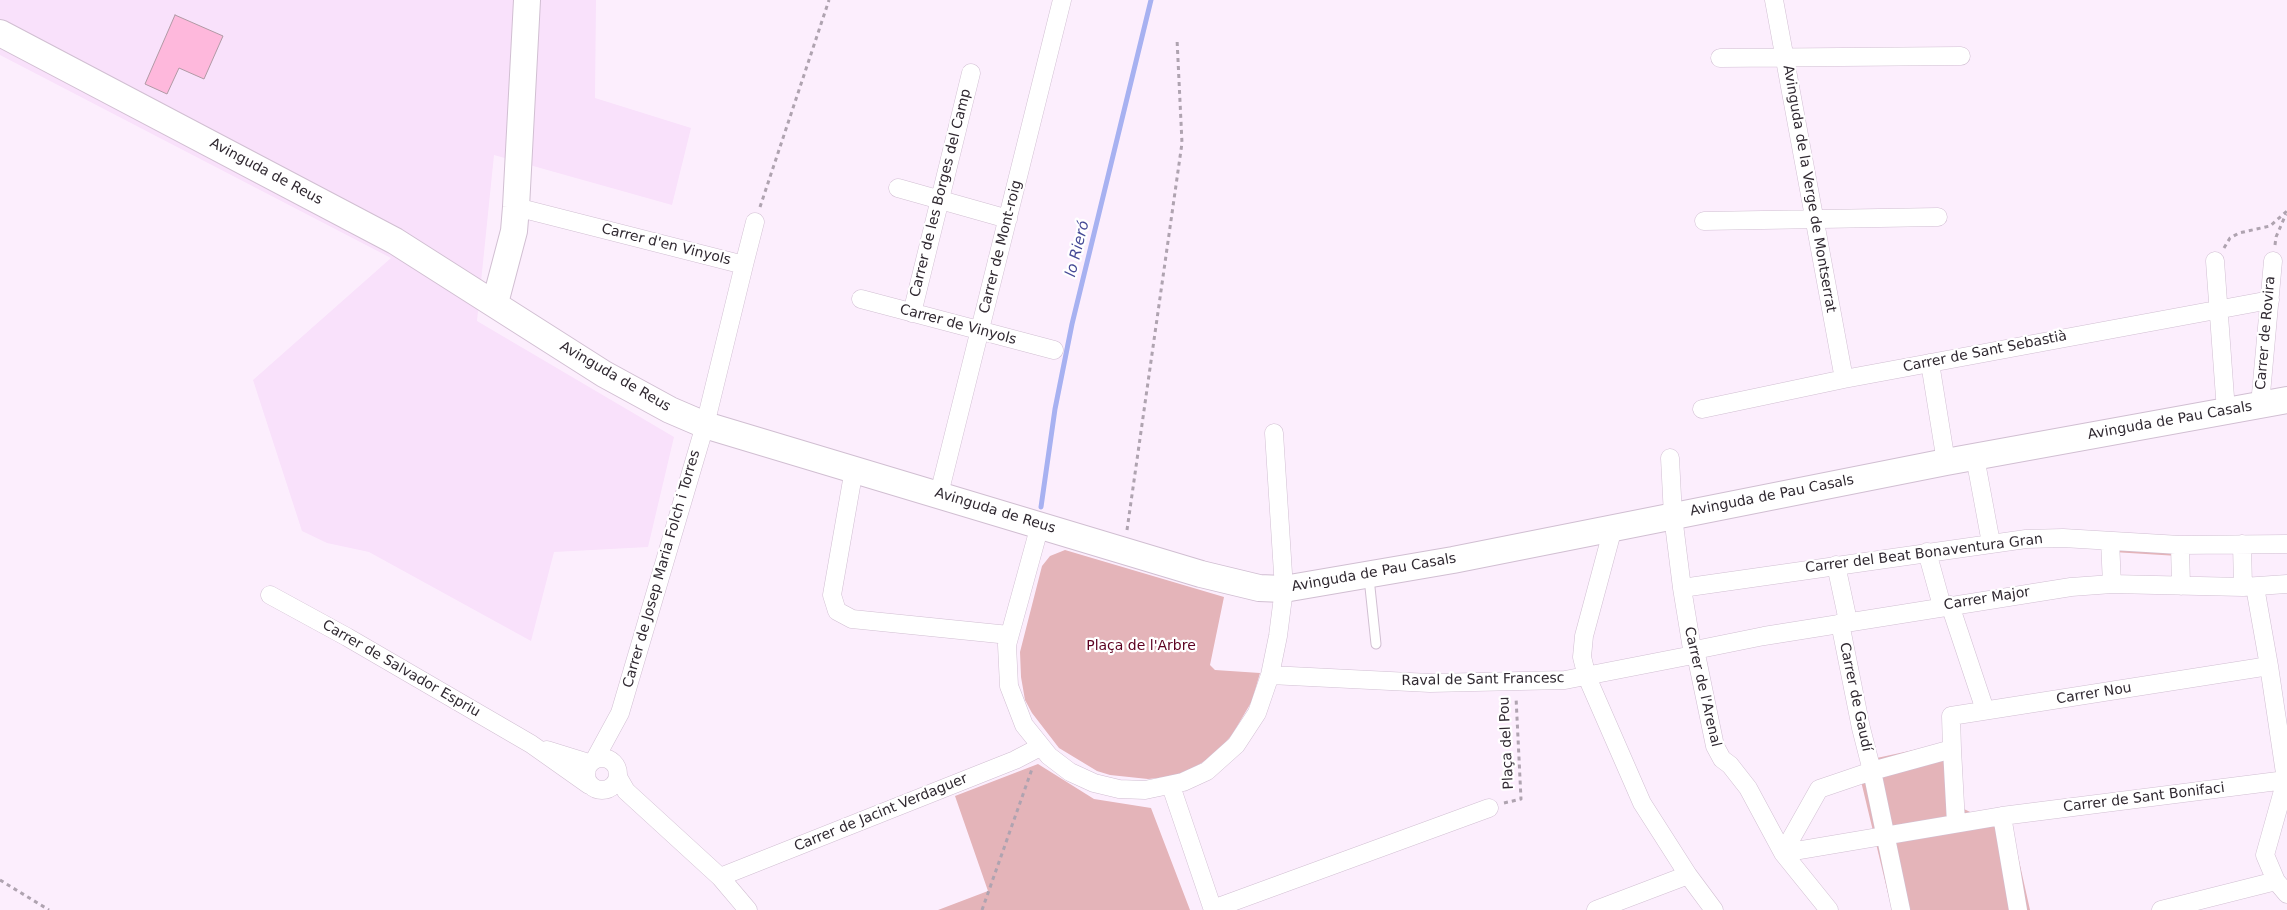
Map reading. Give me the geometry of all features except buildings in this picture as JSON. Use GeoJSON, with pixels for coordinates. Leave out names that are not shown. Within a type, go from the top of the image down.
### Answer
{"type":"FeatureCollection","features":[{"type":"Feature","properties":{"kind":"street"},"geometry":{"type":"LineString","coordinates":[[495,302],[514,231],[526,0]]}},
{"type":"Feature","properties":{"kind":"street","name":"Carrer de Mont-roig"},"geometry":{"type":"LineString","coordinates":[[940,494],[1062,0]]}},
{"type":"Feature","properties":{"kind":"street","name":"Avinguda de la Verge de Montserrat"},"geometry":{"type":"LineString","coordinates":[[1774,0],[1844,379]]}},
{"type":"Feature","properties":{"kind":"street","name":"Avinguda de Reus"},"geometry":{"type":"LineString","coordinates":[[0,34],[339,210],[418,254],[604,374],[670,410],[705,425],[940,494],[1124,551],[1240,584],[1270,589],[1284,589]]}},
{"type":"Feature","properties":{"kind":"street"},"geometry":{"type":"LineString","coordinates":[[1720,58],[1961,56]]}},
{"type":"Feature","properties":{"kind":"street","name":"Carrer de les Borges del Camp"},"geometry":{"type":"LineString","coordinates":[[912,313],[971,73]]}},
{"type":"Feature","properties":{"kind":"street"},"geometry":{"type":"LineString","coordinates":[[898,188],[1008,219]]}},
{"type":"Feature","properties":{"kind":"street","name":"Carrer d'en Vinyols"},"geometry":{"type":"LineString","coordinates":[[516,207],[744,265],[705,425]]}},
{"type":"Feature","properties":{"kind":"street"},"geometry":{"type":"LineString","coordinates":[[1704,221],[1938,217]]}},
{"type":"Feature","properties":{"kind":"street"},"geometry":{"type":"LineString","coordinates":[[744,265],[755,222]]}},
{"type":"Feature","properties":{"kind":"street"},"geometry":{"type":"LineString","coordinates":[[2215,261],[2226,411]]}},
{"type":"Feature","properties":{"kind":"street","name":"Carrer de Rovira"},"geometry":{"type":"LineString","coordinates":[[2260,405],[2273,261]]}},
{"type":"Feature","properties":{"kind":"street","name":"Carrer de Vinyols"},"geometry":{"type":"LineString","coordinates":[[861,299],[1054,350]]}},
{"type":"Feature","properties":{"kind":"street","name":"Carrer de Sant Sebastià"},"geometry":{"type":"LineString","coordinates":[[1702,409],[1844,379],[2218,308],[2270,300]]}},
{"type":"Feature","properties":{"kind":"street"},"geometry":{"type":"LineString","coordinates":[[1930,363],[1946,462]]}},
{"type":"Feature","properties":{"kind":"street","name":"Avinguda de Pau Casals"},"geometry":{"type":"LineString","coordinates":[[1284,589],[1369,575],[1946,462],[2287,400]]}},
{"type":"Feature","properties":{"kind":"street","name":"Avinguda de Pau Casals"},"geometry":{"type":"LineString","coordinates":[[2260,405],[2287,414]]}},
{"type":"Feature","properties":{"kind":"street","name":"Carrer de Josep Maria Folch i Torres"},"geometry":{"type":"LineString","coordinates":[[616,770],[620,713],[705,425]]}},
{"type":"Feature","properties":{"kind":"street"},"geometry":{"type":"LineString","coordinates":[[1040,525],[1009,635],[1007,673],[1013,700],[1024,725],[1040,747],[1070,772],[1094,783],[1132,790],[1171,786],[1207,771],[1236,745],[1257,713],[1270,675],[1278,636],[1284,589],[1274,433]]}},
{"type":"Feature","properties":{"kind":"street"},"geometry":{"type":"LineString","coordinates":[[1975,457],[1991,542]]}},
{"type":"Feature","properties":{"kind":"street","name":"Carrer de l'Arenal"},"geometry":{"type":"LineString","coordinates":[[1670,458],[1673,516],[1682,588],[1693,655],[1697,659],[1717,752],[1748,788],[1783,853],[1829,910]]}},
{"type":"Feature","properties":{"kind":"street"},"geometry":{"type":"LineString","coordinates":[[854,469],[832,595],[838,610],[852,619],[1009,635]]}},
{"type":"Feature","properties":{"kind":"street"},"geometry":{"type":"LineString","coordinates":[[1613,528],[1582,648],[1587,676],[1638,796],[1688,875],[1714,910]]}},
{"type":"Feature","properties":{"kind":"street","name":"Carrer del Beat Bonaventura Gran"},"geometry":{"type":"LineString","coordinates":[[1682,588],[1991,542],[2042,538],[2180,545],[2287,544]]}},
{"type":"Feature","properties":{"kind":"street"},"geometry":{"type":"LineString","coordinates":[[2110,540],[2112,584]]}},
{"type":"Feature","properties":{"kind":"street"},"geometry":{"type":"LineString","coordinates":[[2161,910],[2281,888],[2264,855],[2286,780],[2270,666],[2249,587],[2242,544]]}},
{"type":"Feature","properties":{"kind":"street"},"geometry":{"type":"LineString","coordinates":[[2180,545],[2181,586]]}},
{"type":"Feature","properties":{"kind":"street"},"geometry":{"type":"LineString","coordinates":[[1927,552],[1985,710]]}},
{"type":"Feature","properties":{"kind":"street","name":"Carrer de Gaudí"},"geometry":{"type":"LineString","coordinates":[[1836,565],[1861,728],[1872,771],[1901,910]]}},
{"type":"Feature","properties":{"kind":"street","name":"Carrer Major"},"geometry":{"type":"LineString","coordinates":[[1693,655],[1695,650],[1844,622],[2071,587],[2112,584],[2249,587],[2287,584]]}},
{"type":"Feature","properties":{"kind":"street","name":"Carrer de Salvador Espriu"},"geometry":{"type":"LineString","coordinates":[[270,595],[347,637],[531,744],[672,835]]}},
{"type":"Feature","properties":{"kind":"street","name":"Raval de Sant Francesc"},"geometry":{"type":"LineString","coordinates":[[1270,675],[1430,683],[1565,680],[1693,655]]}},
{"type":"Feature","properties":{"kind":"street","name":"Carrer Nou"},"geometry":{"type":"LineString","coordinates":[[1952,749],[1951,716],[2270,666]]}},
{"type":"Feature","properties":{"kind":"street","name":"Carrer de Josep Maria Folch i Torres"},"geometry":{"type":"LineString","coordinates":[[592,761],[620,713]]}},
{"type":"Feature","properties":{"kind":"street","name":"Carrer de Salvador Espriu"},"geometry":{"type":"LineString","coordinates":[[531,744],[592,761]]}},
{"type":"Feature","properties":{"kind":"street","name":"Carrer de Jacint Verdaguer"},"geometry":{"type":"LineString","coordinates":[[720,877],[1015,760],[1040,747]]}},
{"type":"Feature","properties":{"kind":"street"},"geometry":{"type":"LineString","coordinates":[[1783,853],[1819,789],[1872,771],[1952,749],[1956,823]]}},
{"type":"Feature","properties":{"kind":"street"},"geometry":{"type":"LineString","coordinates":[[608,759],[616,770],[612,787],[595,787],[586,771],[592,761],[608,759]]}},
{"type":"Feature","properties":{"kind":"street","name":"Carrer de Salvador Espriu"},"geometry":{"type":"LineString","coordinates":[[616,770],[626,791],[720,877],[748,910]]}},
{"type":"Feature","properties":{"kind":"street","name":"Carrer de Sant Bonifaci"},"geometry":{"type":"LineString","coordinates":[[1783,853],[1884,834],[2002,816],[2286,780]]}},
{"type":"Feature","properties":{"kind":"street"},"geometry":{"type":"LineString","coordinates":[[1171,786],[1213,910],[1489,808]]}},
{"type":"Feature","properties":{"kind":"street"},"geometry":{"type":"LineString","coordinates":[[2002,816],[2018,910]]}},
{"type":"Feature","properties":{"kind":"street"},"geometry":{"type":"LineString","coordinates":[[1596,910],[1688,875]]}},
{"type":"Feature","properties":{"kind":"lane"},"geometry":{"type":"LineString","coordinates":[[1369,575],[1376,644]]}},
{"type":"Feature","properties":{"kind":"path"},"geometry":{"type":"LineString","coordinates":[[755,222],[829,0]]}},
{"type":"Feature","properties":{"kind":"path"},"geometry":{"type":"LineString","coordinates":[[1124,551],[1182,143],[1177,39]]}},
{"type":"Feature","properties":{"kind":"path"},"geometry":{"type":"LineString","coordinates":[[2215,261],[2230,238],[2239,233],[2270,226],[2287,211]]}},
{"type":"Feature","properties":{"kind":"path"},"geometry":{"type":"LineString","coordinates":[[2273,261],[2276,237],[2287,211]]}},
{"type":"Feature","properties":{"kind":"path","name":"Plaça del Pou"},"geometry":{"type":"LineString","coordinates":[[1489,808],[1521,799],[1515,682]]}},
{"type":"Feature","properties":{"kind":"path"},"geometry":{"type":"LineString","coordinates":[[982,910],[1040,747]]}},
{"type":"Feature","properties":{"kind":"path"},"geometry":{"type":"LineString","coordinates":[[0,880],[49,910]]}},
{"type":"Feature","properties":{"kind":"shaded area"},"geometry":{"type":"Polygon","coordinates":[[[0,0],[596,0],[595,98],[691,128],[672,205],[494,155],[477,321],[674,437],[648,547],[554,552],[531,641],[369,552],[327,543],[302,531],[253,380],[391,258],[0,55],[0,0]]]}},
{"type":"Feature","properties":{"kind":"green space"},"geometry":{"type":"Polygon","coordinates":[[[2113,546],[2178,550],[2178,556],[2113,552],[2113,546]]]}},
{"type":"Feature","properties":{"kind":"green space","name":"Plaça de l'Arbre"},"geometry":{"type":"Polygon","coordinates":[[[1065,550],[1224,597],[1210,665],[1215,670],[1260,673],[1252,701],[1232,735],[1215,754],[1191,770],[1169,777],[1148,779],[1110,775],[1097,771],[1059,748],[1032,713],[1025,700],[1021,677],[1020,652],[1042,566],[1050,556],[1065,550]]]}},
{"type":"Feature","properties":{"kind":"green space"},"geometry":{"type":"Polygon","coordinates":[[[1955,741],[1964,809],[1987,820],[2010,820],[2030,910],[1892,910],[1860,777],[1863,761],[1955,741]]]}},
{"type":"Feature","properties":{"kind":"green space"},"geometry":{"type":"Polygon","coordinates":[[[1038,764],[1094,799],[1151,808],[1190,910],[938,910],[988,891],[955,796],[1038,764]]]}},
{"type":"Feature","properties":{"kind":"waterway","name":"lo Rieró"},"geometry":{"type":"LineString","coordinates":[[1041,507],[1055,409],[1072,324],[1151,0]]}}]}
